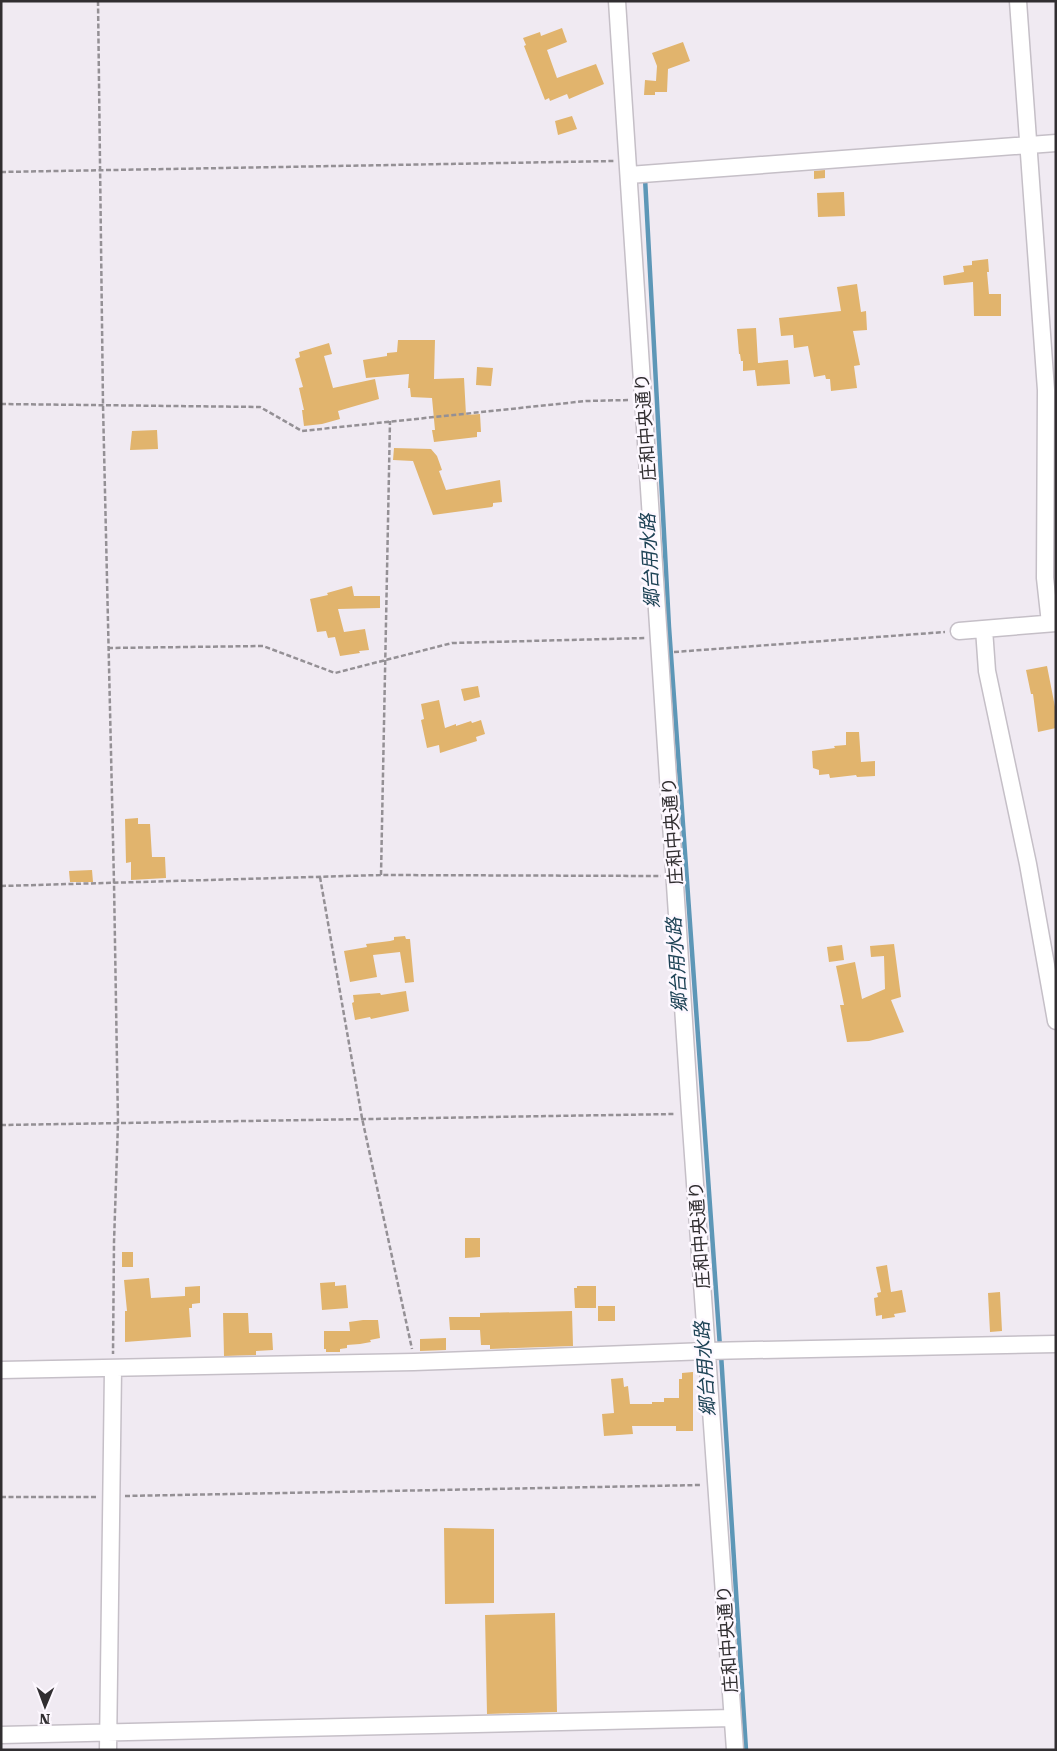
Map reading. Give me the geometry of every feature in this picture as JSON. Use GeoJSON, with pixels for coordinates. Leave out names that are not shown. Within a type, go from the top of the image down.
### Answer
{"type":"FeatureCollection","features":[{"type":"Feature","properties":{"kind":"street","name":"庄和中央通り"},"geometry":{"type":"LineString","coordinates":[[617,1],[642,400],[734,1750]]}},
{"type":"Feature","properties":{"kind":"street"},"geometry":{"type":"LineString","coordinates":[[959,631],[1053,623],[1045,578],[1046,390],[1018,1]]}},
{"type":"Feature","properties":{"kind":"street"},"geometry":{"type":"LineString","coordinates":[[628,168],[1056,143]]}},
{"type":"Feature","properties":{"kind":"street"},"geometry":{"type":"LineString","coordinates":[[984,629],[987,671],[1028,864],[1056,1021]]}},
{"type":"Feature","properties":{"kind":"street"},"geometry":{"type":"LineString","coordinates":[[1,1370],[414,1362],[707,1351],[1056,1344]]}},
{"type":"Feature","properties":{"kind":"street"},"geometry":{"type":"LineString","coordinates":[[108,1750],[113,1369]]}},
{"type":"Feature","properties":{"kind":"street"},"geometry":{"type":"LineString","coordinates":[[1,1735],[732,1718]]}},
{"type":"Feature","properties":{"kind":"path"},"geometry":{"type":"LineString","coordinates":[[98,1],[103,405],[118,1123],[114,1242],[113,1369]]}},
{"type":"Feature","properties":{"kind":"path"},"geometry":{"type":"LineString","coordinates":[[1,172],[628,168]]}},
{"type":"Feature","properties":{"kind":"path"},"geometry":{"type":"LineString","coordinates":[[1,404],[260,408],[302,431],[586,401],[642,400]]}},
{"type":"Feature","properties":{"kind":"path"},"geometry":{"type":"LineString","coordinates":[[381,875],[390,421]]}},
{"type":"Feature","properties":{"kind":"path"},"geometry":{"type":"LineString","coordinates":[[108,648],[263,646],[335,673],[452,643],[660,645],[959,631]]}},
{"type":"Feature","properties":{"kind":"path"},"geometry":{"type":"LineString","coordinates":[[1,886],[381,875],[675,876]]}},
{"type":"Feature","properties":{"kind":"path"},"geometry":{"type":"LineString","coordinates":[[320,877],[362,1118],[414,1362]]}},
{"type":"Feature","properties":{"kind":"path"},"geometry":{"type":"LineString","coordinates":[[1,1125],[690,1113]]}},
{"type":"Feature","properties":{"kind":"path"},"geometry":{"type":"LineString","coordinates":[[1,1497],[701,1485]]}},
{"type":"Feature","properties":{"kind":"building"},"geometry":{"type":"Polygon","coordinates":[[[562,28],[567,42],[547,50],[557,78],[596,64],[604,84],[569,99],[567,94],[550,101],[549,98],[545,100],[524,46],[526,45],[523,38],[540,32],[541,36],[562,28]]]}},
{"type":"Feature","properties":{"kind":"building"},"geometry":{"type":"Polygon","coordinates":[[[683,42],[690,61],[668,69],[667,92],[655,92],[655,95],[644,95],[645,80],[656,81],[657,66],[652,53],[683,42]]]}},
{"type":"Feature","properties":{"kind":"building"},"geometry":{"type":"Polygon","coordinates":[[[572,116],[577,129],[558,135],[555,121],[572,116]]]}},
{"type":"Feature","properties":{"kind":"building"},"geometry":{"type":"Polygon","coordinates":[[[825,170],[825,178],[814,179],[814,171],[825,170]]]}},
{"type":"Feature","properties":{"kind":"building"},"geometry":{"type":"Polygon","coordinates":[[[844,192],[845,216],[818,217],[817,193],[844,192]]]}},
{"type":"Feature","properties":{"kind":"building"},"geometry":{"type":"Polygon","coordinates":[[[988,259],[989,294],[1001,294],[1001,316],[974,316],[973,282],[944,285],[943,276],[964,272],[963,266],[972,265],[972,261],[988,259]]]}},
{"type":"Feature","properties":{"kind":"building"},"geometry":{"type":"Polygon","coordinates":[[[857,284],[861,312],[866,311],[867,330],[853,331],[860,365],[854,366],[857,388],[831,391],[830,379],[826,379],[825,375],[814,377],[808,346],[794,348],[793,335],[781,336],[779,318],[841,311],[837,287],[857,284]]]}},
{"type":"Feature","properties":{"kind":"building"},"geometry":{"type":"Polygon","coordinates":[[[756,328],[758,363],[788,360],[790,384],[757,386],[755,370],[743,371],[743,361],[741,361],[739,354],[737,329],[756,328]]]}},
{"type":"Feature","properties":{"kind":"building"},"geometry":{"type":"Polygon","coordinates":[[[398,340],[435,340],[434,379],[464,378],[466,415],[480,414],[481,432],[477,432],[477,437],[434,442],[432,430],[435,430],[432,398],[411,397],[410,388],[408,388],[409,374],[366,378],[363,360],[387,356],[387,353],[397,352],[398,340]]]}},
{"type":"Feature","properties":{"kind":"building"},"geometry":{"type":"Polygon","coordinates":[[[329,343],[332,354],[324,356],[333,388],[375,379],[379,399],[338,411],[340,419],[304,426],[302,410],[304,410],[299,388],[303,387],[295,359],[300,357],[299,352],[329,343]]]}},
{"type":"Feature","properties":{"kind":"building"},"geometry":{"type":"Polygon","coordinates":[[[477,367],[493,368],[491,386],[476,385],[477,367]]]}},
{"type":"Feature","properties":{"kind":"building"},"geometry":{"type":"Polygon","coordinates":[[[157,430],[158,449],[130,450],[132,431],[157,430]]]}},
{"type":"Feature","properties":{"kind":"building"},"geometry":{"type":"Polygon","coordinates":[[[394,448],[431,449],[437,456],[442,470],[439,471],[446,490],[500,480],[502,502],[493,503],[492,507],[433,515],[413,461],[393,460],[394,448]]]}},
{"type":"Feature","properties":{"kind":"building"},"geometry":{"type":"Polygon","coordinates":[[[352,586],[354,596],[380,596],[380,608],[338,609],[344,632],[365,629],[369,650],[340,656],[335,637],[328,638],[326,631],[317,632],[310,599],[328,595],[327,593],[352,586]]]}},
{"type":"Feature","properties":{"kind":"building"},"geometry":{"type":"Polygon","coordinates":[[[1047,666],[1056,712],[1056,728],[1038,732],[1033,694],[1031,694],[1026,670],[1047,666]]]}},
{"type":"Feature","properties":{"kind":"building"},"geometry":{"type":"Polygon","coordinates":[[[478,686],[480,697],[464,701],[461,689],[478,686]]]}},
{"type":"Feature","properties":{"kind":"building"},"geometry":{"type":"Polygon","coordinates":[[[439,700],[445,728],[456,724],[456,726],[481,720],[485,734],[476,737],[477,741],[440,753],[439,745],[427,748],[421,720],[424,719],[421,704],[439,700]]]}},
{"type":"Feature","properties":{"kind":"building"},"geometry":{"type":"Polygon","coordinates":[[[846,732],[859,732],[861,762],[875,761],[875,776],[857,777],[856,775],[830,778],[829,774],[819,775],[819,770],[813,768],[812,751],[846,745],[846,732]]]}},
{"type":"Feature","properties":{"kind":"building"},"geometry":{"type":"Polygon","coordinates":[[[138,818],[138,824],[150,824],[152,857],[165,857],[166,878],[131,880],[131,862],[126,863],[125,819],[138,818]]]}},
{"type":"Feature","properties":{"kind":"building"},"geometry":{"type":"Polygon","coordinates":[[[92,870],[93,882],[70,882],[69,871],[92,870]]]}},
{"type":"Feature","properties":{"kind":"building"},"geometry":{"type":"Polygon","coordinates":[[[405,936],[406,939],[410,939],[414,982],[405,983],[400,952],[373,955],[377,977],[350,982],[344,951],[367,947],[366,944],[394,940],[394,937],[405,936]]]}},
{"type":"Feature","properties":{"kind":"building"},"geometry":{"type":"Polygon","coordinates":[[[894,944],[901,997],[891,1000],[904,1032],[869,1041],[847,1042],[840,1005],[844,1005],[836,966],[855,962],[862,999],[885,989],[884,956],[871,957],[870,946],[894,944]]]}},
{"type":"Feature","properties":{"kind":"building"},"geometry":{"type":"Polygon","coordinates":[[[842,945],[844,960],[829,962],[827,947],[842,945]]]}},
{"type":"Feature","properties":{"kind":"building"},"geometry":{"type":"Polygon","coordinates":[[[406,991],[409,1011],[371,1019],[370,1017],[355,1020],[352,1003],[354,1002],[353,995],[380,993],[381,995],[406,991]]]}},
{"type":"Feature","properties":{"kind":"building"},"geometry":{"type":"Polygon","coordinates":[[[465,1238],[480,1238],[480,1257],[465,1258],[465,1238]]]}},
{"type":"Feature","properties":{"kind":"building"},"geometry":{"type":"Polygon","coordinates":[[[122,1252],[133,1252],[133,1267],[122,1267],[122,1252]]]}},
{"type":"Feature","properties":{"kind":"building"},"geometry":{"type":"Polygon","coordinates":[[[887,1265],[891,1292],[902,1290],[906,1312],[894,1314],[895,1317],[882,1319],[882,1315],[876,1316],[874,1298],[878,1297],[877,1293],[881,1292],[876,1267],[887,1265]]]}},
{"type":"Feature","properties":{"kind":"building"},"geometry":{"type":"Polygon","coordinates":[[[149,1278],[151,1298],[185,1296],[185,1287],[200,1286],[200,1303],[192,1304],[192,1308],[189,1308],[191,1337],[125,1342],[125,1311],[127,1311],[124,1280],[149,1278]]]}},
{"type":"Feature","properties":{"kind":"building"},"geometry":{"type":"Polygon","coordinates":[[[335,1282],[335,1286],[346,1285],[348,1308],[322,1310],[320,1283],[335,1282]]]}},
{"type":"Feature","properties":{"kind":"building"},"geometry":{"type":"Polygon","coordinates":[[[577,1286],[596,1286],[596,1308],[575,1308],[574,1288],[577,1288],[577,1286]]]}},
{"type":"Feature","properties":{"kind":"building"},"geometry":{"type":"Polygon","coordinates":[[[1000,1292],[1002,1331],[990,1332],[988,1293],[1000,1292]]]}},
{"type":"Feature","properties":{"kind":"building"},"geometry":{"type":"Polygon","coordinates":[[[598,1306],[615,1306],[615,1321],[598,1321],[598,1306]]]}},
{"type":"Feature","properties":{"kind":"building"},"geometry":{"type":"Polygon","coordinates":[[[572,1311],[573,1346],[490,1349],[490,1345],[481,1345],[480,1330],[450,1330],[449,1317],[480,1317],[480,1313],[572,1311]]]}},
{"type":"Feature","properties":{"kind":"building"},"geometry":{"type":"Polygon","coordinates":[[[223,1313],[248,1313],[249,1333],[272,1333],[273,1350],[256,1351],[256,1355],[224,1356],[223,1313]]]}},
{"type":"Feature","properties":{"kind":"building"},"geometry":{"type":"Polygon","coordinates":[[[378,1320],[380,1338],[370,1340],[371,1342],[347,1345],[347,1348],[340,1349],[340,1352],[326,1352],[326,1349],[324,1349],[324,1331],[350,1331],[349,1322],[378,1320]]]}},
{"type":"Feature","properties":{"kind":"building"},"geometry":{"type":"Polygon","coordinates":[[[446,1338],[446,1350],[420,1351],[420,1339],[446,1338]]]}},
{"type":"Feature","properties":{"kind":"building"},"geometry":{"type":"Polygon","coordinates":[[[693,1372],[693,1431],[676,1431],[676,1426],[632,1426],[633,1434],[604,1436],[602,1414],[614,1413],[611,1379],[623,1378],[624,1387],[628,1386],[630,1404],[652,1404],[652,1402],[664,1402],[664,1398],[679,1398],[679,1379],[682,1379],[682,1373],[693,1372]]]}},
{"type":"Feature","properties":{"kind":"building"},"geometry":{"type":"Polygon","coordinates":[[[444,1528],[494,1529],[494,1603],[445,1604],[444,1528]]]}},
{"type":"Feature","properties":{"kind":"building"},"geometry":{"type":"Polygon","coordinates":[[[555,1613],[557,1712],[487,1714],[485,1615],[555,1613]]]}},
{"type":"Feature","properties":{"kind":"waterway","name":"郷台用水路"},"geometry":{"type":"LineString","coordinates":[[645,178],[669,627],[720,1347]]}},
{"type":"Feature","properties":{"kind":"waterway","name":"郷台用水路"},"geometry":{"type":"LineString","coordinates":[[721,1354],[746,1750]]}}]}
